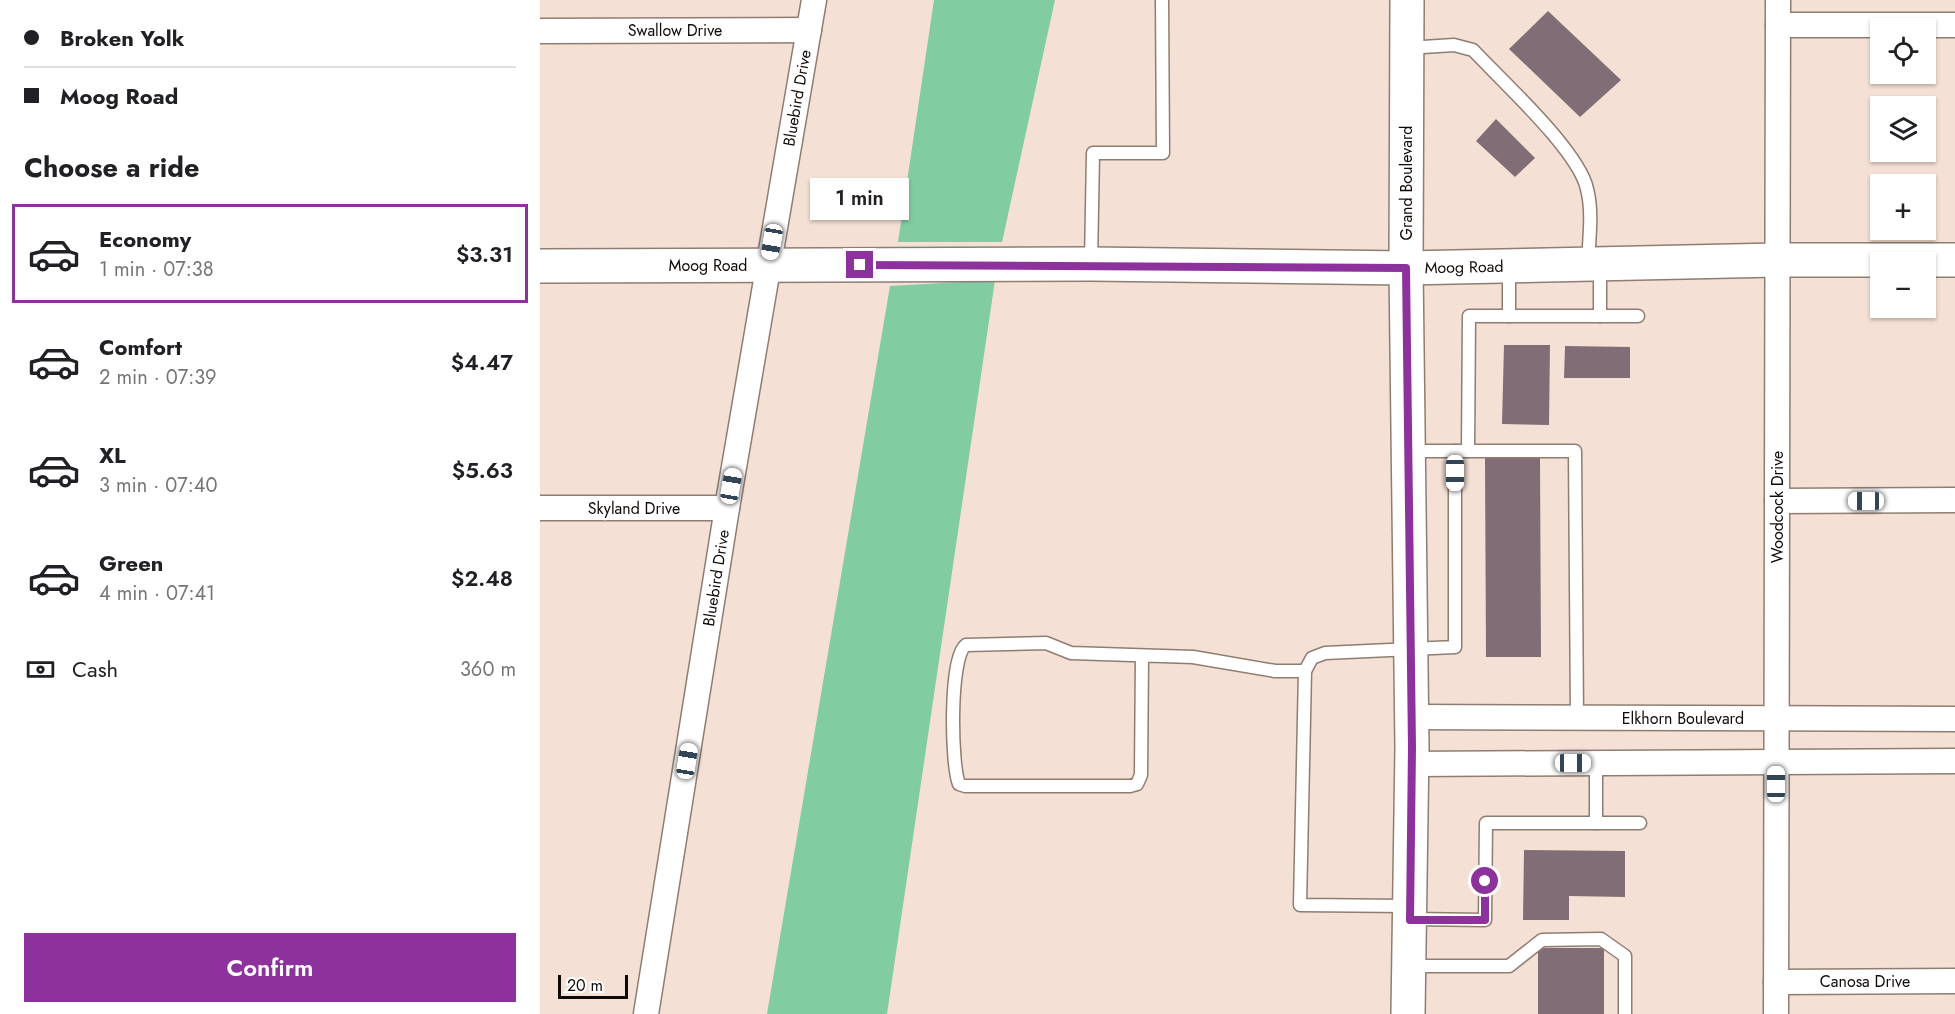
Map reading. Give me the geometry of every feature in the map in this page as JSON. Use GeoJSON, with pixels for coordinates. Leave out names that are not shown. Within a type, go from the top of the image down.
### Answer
{"type":"FeatureCollection","features":[{"type":"Feature","properties":{"kind":"street","name":"Bluebird Drive"},"geometry":{"type":"LineString","coordinates":[[646,1014],[727,508],[814,0]]}},
{"type":"Feature","properties":{"kind":"street","name":"Grand Boulevard"},"geometry":{"type":"LineString","coordinates":[[1407,0],[1406,268],[1412,717],[1408,1014]]}},
{"type":"Feature","properties":{"kind":"street","name":"Woodcock Drive"},"geometry":{"type":"LineString","coordinates":[[1776,1014],[1778,0]]}},
{"type":"Feature","properties":{"kind":"street"},"geometry":{"type":"LineString","coordinates":[[1778,25],[1955,25]]}},
{"type":"Feature","properties":{"kind":"street","name":"Swallow Drive"},"geometry":{"type":"LineString","coordinates":[[540,31],[809,30]]}},
{"type":"Feature","properties":{"kind":"street","name":"Moog Road"},"geometry":{"type":"LineString","coordinates":[[540,266],[1091,264],[1406,268],[1777,260],[1955,260]]}},
{"type":"Feature","properties":{"kind":"street"},"geometry":{"type":"LineString","coordinates":[[1777,501],[1955,501]]}},
{"type":"Feature","properties":{"kind":"street","name":"Skyland Drive"},"geometry":{"type":"LineString","coordinates":[[540,508],[727,508]]}},
{"type":"Feature","properties":{"kind":"street","name":"Elkhorn Boulevard"},"geometry":{"type":"LineString","coordinates":[[1412,717],[1955,719]]}},
{"type":"Feature","properties":{"kind":"street"},"geometry":{"type":"LineString","coordinates":[[1412,764],[1955,761]]}},
{"type":"Feature","properties":{"kind":"street","name":"Canosa Drive"},"geometry":{"type":"LineString","coordinates":[[1776,982],[1955,981]]}},
{"type":"Feature","properties":{"kind":"lane"},"geometry":{"type":"LineString","coordinates":[[1091,264],[1093,153],[1162,153],[1162,0]]}},
{"type":"Feature","properties":{"kind":"lane"},"geometry":{"type":"LineString","coordinates":[[1407,48],[1454,45],[1473,50],[1570,154],[1587,187],[1600,316]]}},
{"type":"Feature","properties":{"kind":"lane"},"geometry":{"type":"LineString","coordinates":[[1509,266],[1509,316]]}},
{"type":"Feature","properties":{"kind":"lane"},"geometry":{"type":"LineString","coordinates":[[1638,316],[1469,316],[1461,451],[1455,647],[1411,647],[1317,655],[1307,664],[1300,905],[1485,920],[1485,823],[1640,823]]}},
{"type":"Feature","properties":{"kind":"lane"},"geometry":{"type":"LineString","coordinates":[[1408,451],[1575,451],[1576,717]]}},
{"type":"Feature","properties":{"kind":"lane"},"geometry":{"type":"LineString","coordinates":[[1142,656],[1141,775],[1137,784],[1130,786],[965,786],[959,784],[953,714],[958,655],[962,647],[1046,644],[1071,653],[1192,657],[1275,671],[1305,671]]}},
{"type":"Feature","properties":{"kind":"lane"},"geometry":{"type":"LineString","coordinates":[[1596,763],[1596,823]]}},
{"type":"Feature","properties":{"kind":"lane"},"geometry":{"type":"LineString","coordinates":[[1408,966],[1509,966],[1542,940],[1601,939],[1625,956],[1625,1014]]}},
{"type":"Feature","properties":{"kind":"green space"},"geometry":{"type":"Polygon","coordinates":[[[934,0],[1055,0],[1002,242],[898,242],[934,0]]]}},
{"type":"Feature","properties":{"kind":"green space"},"geometry":{"type":"Polygon","coordinates":[[[995,280],[887,1014],[767,1014],[890,286],[995,280]]]}},
{"type":"Feature","properties":{"kind":"building"},"geometry":{"type":"Polygon","coordinates":[[[1548,11],[1621,80],[1580,117],[1509,49],[1548,11]]]}},
{"type":"Feature","properties":{"kind":"building"},"geometry":{"type":"Polygon","coordinates":[[[1496,119],[1535,158],[1515,177],[1476,141],[1496,119]]]}},
{"type":"Feature","properties":{"kind":"building"},"geometry":{"type":"Polygon","coordinates":[[[1504,345],[1550,345],[1549,425],[1502,424],[1504,345]]]}},
{"type":"Feature","properties":{"kind":"building"},"geometry":{"type":"Polygon","coordinates":[[[1565,346],[1630,347],[1630,378],[1564,378],[1565,346]]]}},
{"type":"Feature","properties":{"kind":"building"},"geometry":{"type":"Polygon","coordinates":[[[1485,457],[1540,457],[1541,657],[1486,657],[1485,457]]]}},
{"type":"Feature","properties":{"kind":"building"},"geometry":{"type":"Polygon","coordinates":[[[1524,850],[1625,851],[1625,897],[1569,896],[1569,920],[1523,920],[1524,850]]]}},
{"type":"Feature","properties":{"kind":"building"},"geometry":{"type":"Polygon","coordinates":[[[1538,948],[1604,948],[1604,1014],[1538,1014],[1538,948]]]}},
{"type":"Feature","properties":{"kind":"route"},"geometry":{"type":"LineString","coordinates":[[860,265],[1091,264],[1406,268],[1412,747],[1410,920],[1485,920],[1485,881]]}}]}
